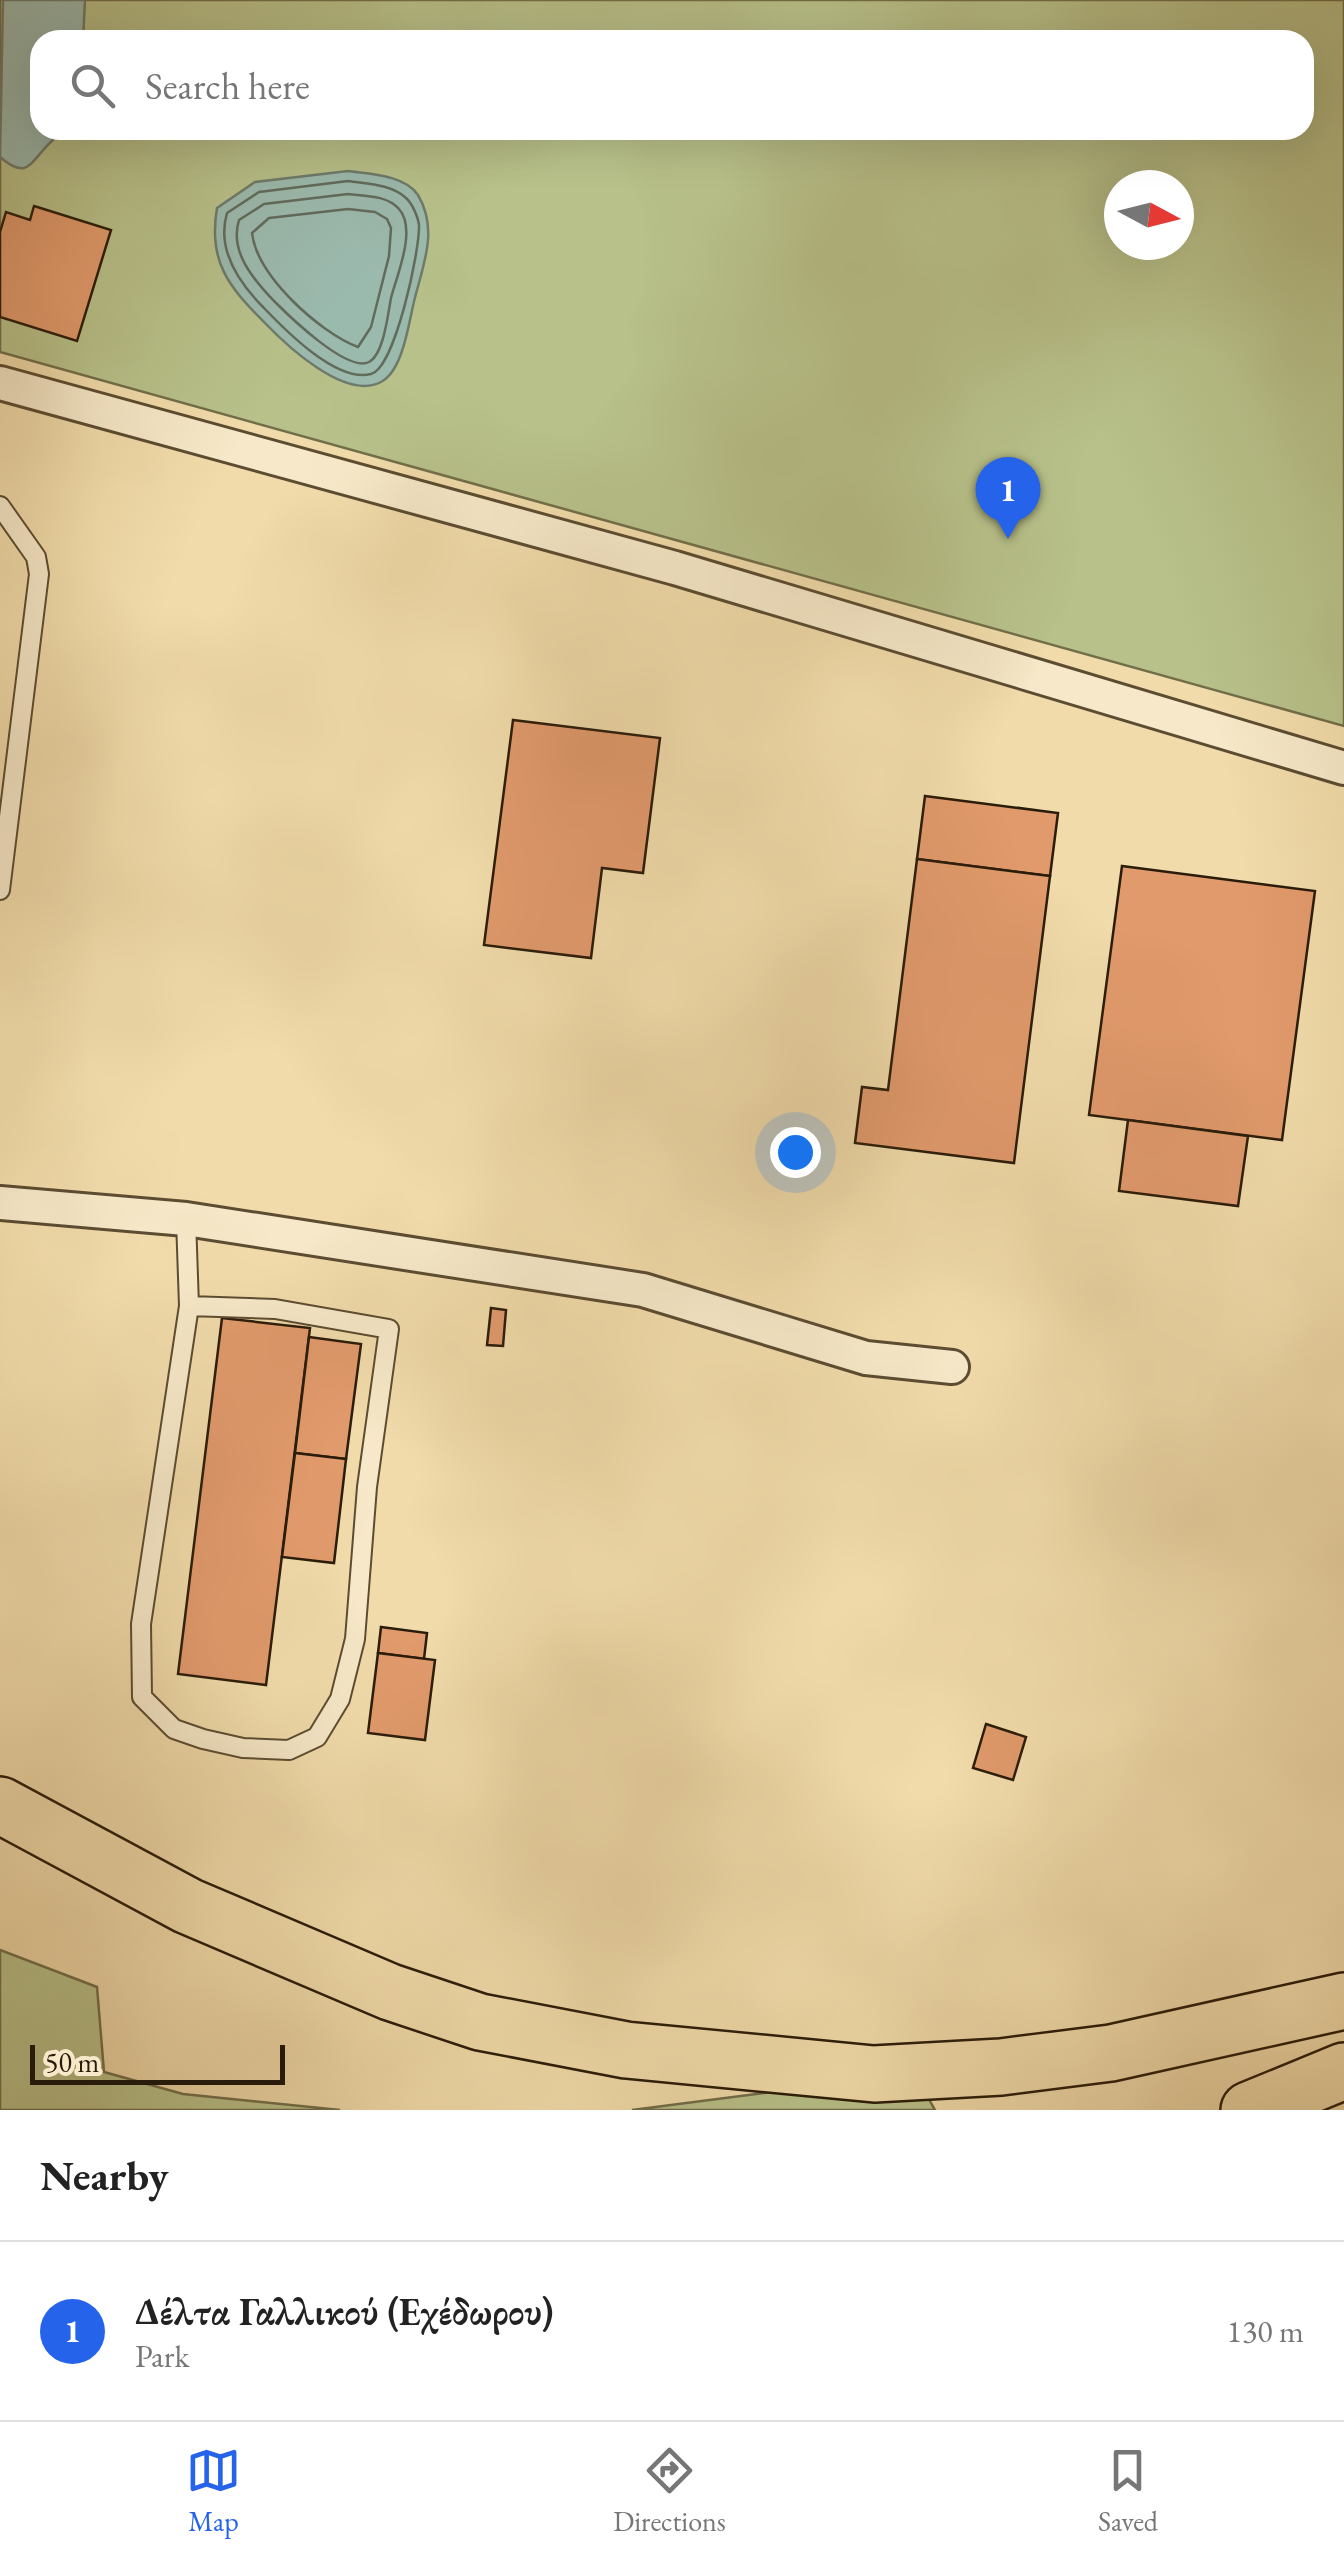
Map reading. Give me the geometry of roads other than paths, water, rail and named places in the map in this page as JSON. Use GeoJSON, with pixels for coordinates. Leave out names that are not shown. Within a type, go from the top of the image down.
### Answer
{"type":"FeatureCollection","features":[{"type":"Feature","properties":{"kind":"highway"},"geometry":{"type":"LineString","coordinates":[[0,1805],[188,1906],[390,1992],[480,2022],[626,2050],[874,2074],[1001,2067],[1111,2053],[1344,2001]]}},
{"type":"Feature","properties":{"kind":"highway"},"geometry":{"type":"LineString","coordinates":[[1249,2110],[1344,2071]]}},
{"type":"Feature","properties":{"kind":"street"},"geometry":{"type":"LineString","coordinates":[[0,383],[675,568],[1344,768]]}},
{"type":"Feature","properties":{"kind":"street"},"geometry":{"type":"LineString","coordinates":[[0,1203],[186,1219],[642,1290],[866,1358],[952,1367]]}},
{"type":"Feature","properties":{"kind":"lane"},"geometry":{"type":"LineString","coordinates":[[0,506],[36,558],[39,574],[0,890]]}},
{"type":"Feature","properties":{"kind":"lane"},"geometry":{"type":"LineString","coordinates":[[186,1219],[189,1306],[141,1624],[142,1697],[174,1728],[203,1740],[243,1748],[289,1750],[317,1737],[340,1699],[351,1654],[367,1487],[389,1330],[275,1310],[189,1306]]}},
{"type":"Feature","properties":{"kind":"water"},"geometry":{"type":"Polygon","coordinates":[[[3,0],[85,0],[84,30],[30,30],[30,140],[54,140],[26,168],[15,167],[0,157],[3,0]]]}},
{"type":"Feature","properties":{"kind":"water"},"geometry":{"type":"Polygon","coordinates":[[[348,171],[405,183],[418,195],[428,223],[424,264],[399,359],[381,382],[367,386],[351,384],[317,368],[274,332],[231,284],[215,243],[217,208],[255,182],[348,171]]]}},
{"type":"Feature","properties":{"kind":"place","name":"Δέλτα Γαλλικού (Εχέδωρου)"},"geometry":{"type":"Point","coordinates":[1008,539]}}]}
